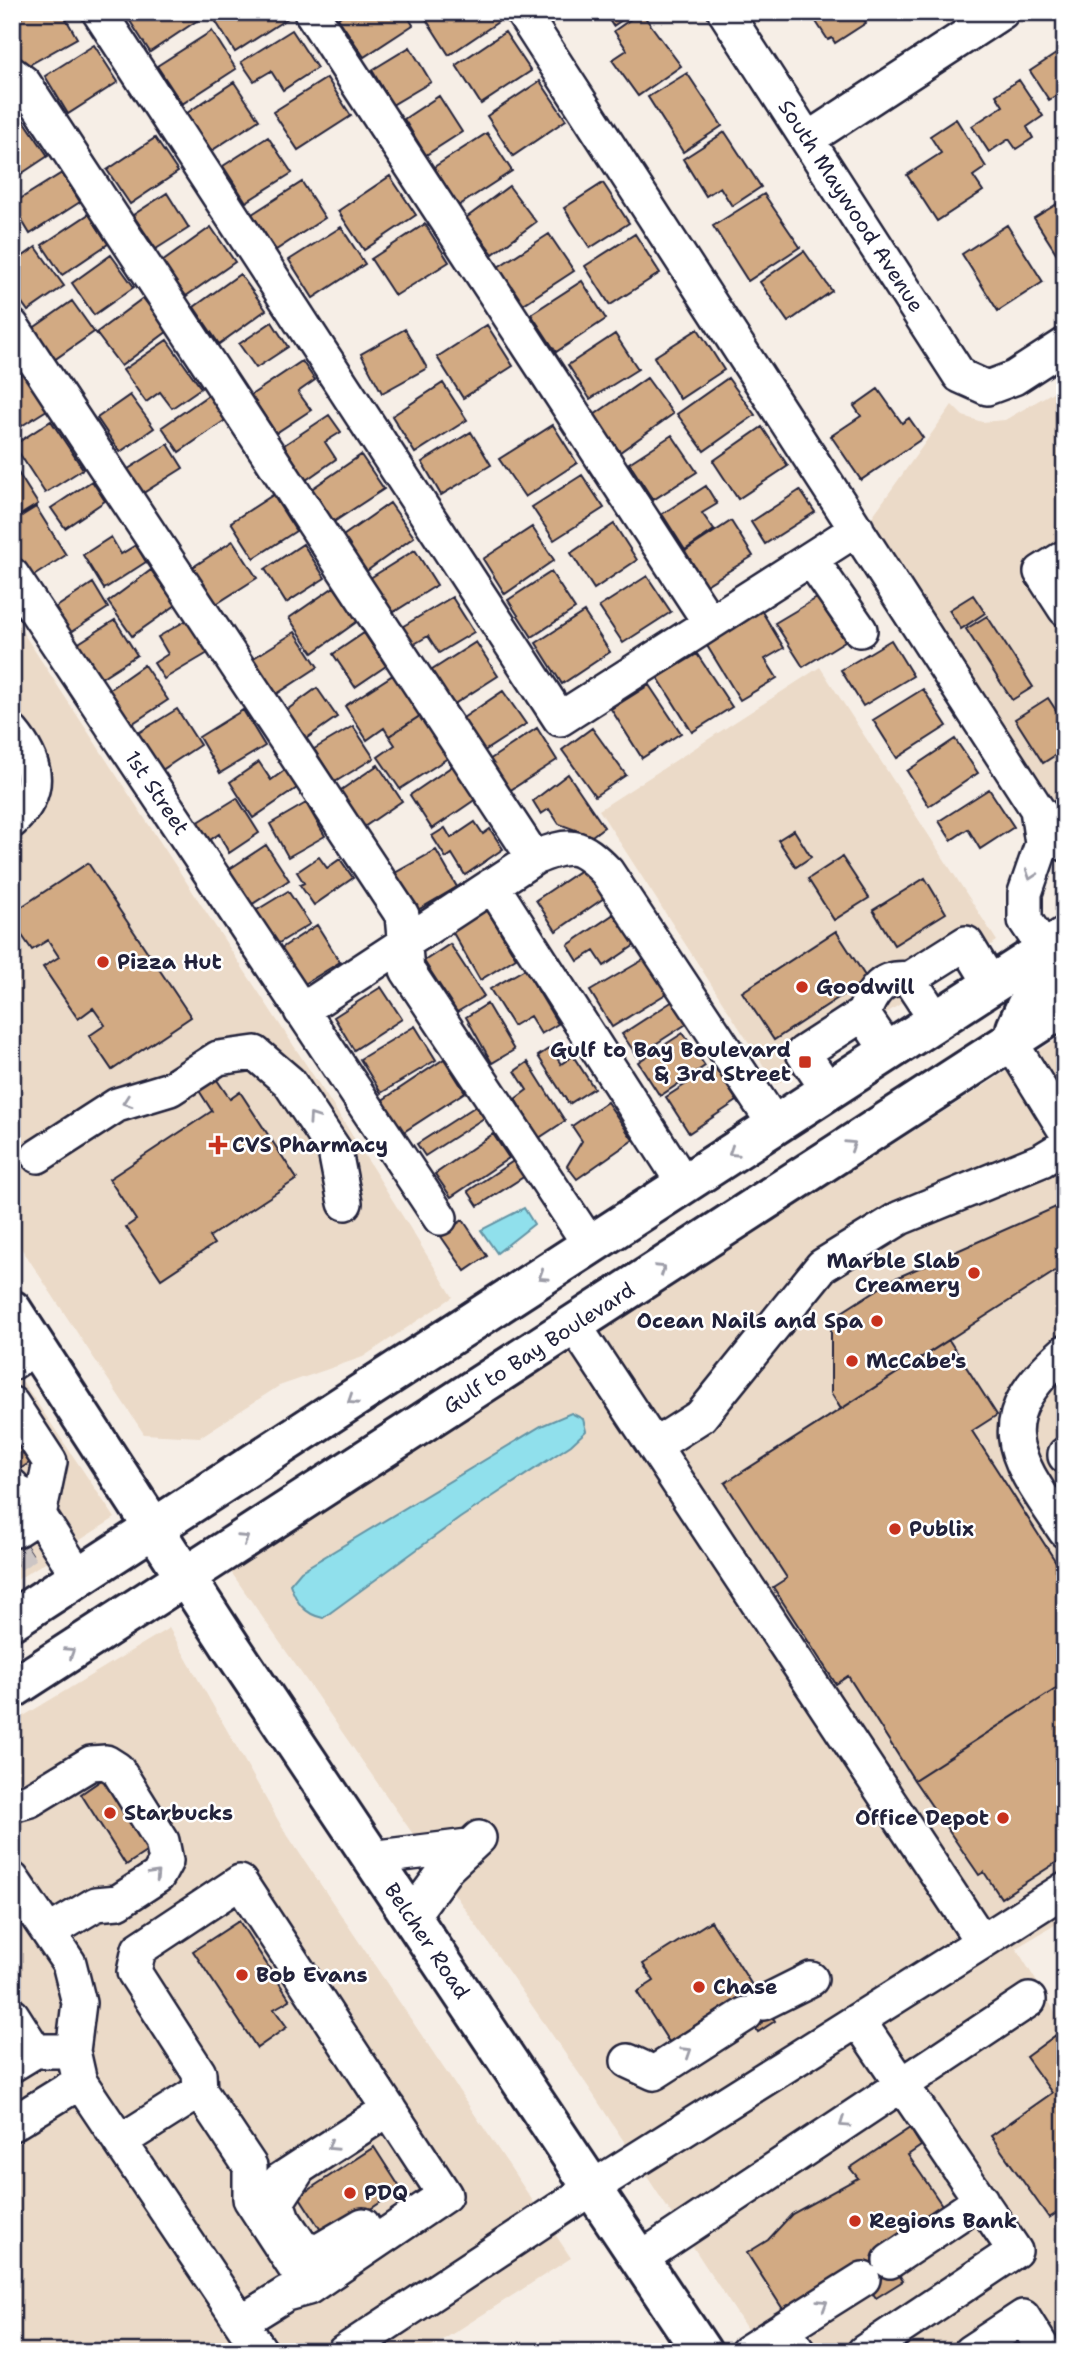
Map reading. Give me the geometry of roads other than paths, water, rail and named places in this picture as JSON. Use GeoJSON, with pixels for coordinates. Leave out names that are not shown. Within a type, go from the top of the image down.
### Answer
{"type":"FeatureCollection","features":[{"type":"Feature","properties":{"kind":"main road"},"geometry":{"type":"LineString","coordinates":[[12,1620],[991,984],[1058,952]]}},
{"type":"Feature","properties":{"kind":"main road"},"geometry":{"type":"LineString","coordinates":[[1010,1041],[1026,1006],[1058,952]]}},
{"type":"Feature","properties":{"kind":"main road","name":"Gulf to Bay Boulevard"},"geometry":{"type":"LineString","coordinates":[[12,1689],[1065,1006]]}},
{"type":"Feature","properties":{"kind":"main road","name":"Belcher Road"},"geometry":{"type":"LineString","coordinates":[[12,1310],[24,1355],[155,1528],[371,1858],[702,2352]]}},
{"type":"Feature","properties":{"kind":"street"},"geometry":{"type":"LineString","coordinates":[[99,12],[560,719],[857,529]]}},
{"type":"Feature","properties":{"kind":"street"},"geometry":{"type":"LineString","coordinates":[[311,12],[710,624]]}},
{"type":"Feature","properties":{"kind":"street"},"geometry":{"type":"LineString","coordinates":[[522,12],[1037,809],[1065,844]]}},
{"type":"Feature","properties":{"kind":"street","name":"South Maywood Avenue"},"geometry":{"type":"LineString","coordinates":[[725,12],[961,376],[988,388],[1062,354]]}},
{"type":"Feature","properties":{"kind":"street"},"geometry":{"type":"LineString","coordinates":[[808,139],[1002,12]]}},
{"type":"Feature","properties":{"kind":"street"},"geometry":{"type":"LineString","coordinates":[[12,74],[31,95],[534,858]]}},
{"type":"Feature","properties":{"kind":"street"},"geometry":{"type":"LineString","coordinates":[[12,326],[402,915],[407,970],[590,1245]]}},
{"type":"Feature","properties":{"kind":"street"},"geometry":{"type":"LineString","coordinates":[[1065,557],[1041,572],[1065,610]]}},
{"type":"Feature","properties":{"kind":"street"},"geometry":{"type":"LineString","coordinates":[[811,559],[860,630]]}},
{"type":"Feature","properties":{"kind":"street","name":"1st Street"},"geometry":{"type":"LineString","coordinates":[[12,575],[440,1218]]}},
{"type":"Feature","properties":{"kind":"street"},"geometry":{"type":"LineString","coordinates":[[12,732],[25,747],[33,767],[34,788],[16,817]]}},
{"type":"Feature","properties":{"kind":"street"},"geometry":{"type":"LineString","coordinates":[[1037,809],[1042,844],[1025,893],[1025,920],[1058,952]]}},
{"type":"Feature","properties":{"kind":"street"},"geometry":{"type":"LineString","coordinates":[[301,1011],[534,858],[559,848],[587,851],[607,872],[775,1125]]}},
{"type":"Feature","properties":{"kind":"street"},"geometry":{"type":"LineString","coordinates":[[492,885],[684,1184]]}},
{"type":"Feature","properties":{"kind":"street"},"geometry":{"type":"LineString","coordinates":[[828,1090],[803,1053],[863,1014],[873,990],[893,977],[909,979],[966,943],[991,984]]}},
{"type":"Feature","properties":{"kind":"street"},"geometry":{"type":"LineString","coordinates":[[909,979],[936,1020]]}},
{"type":"Feature","properties":{"kind":"street"},"geometry":{"type":"LineString","coordinates":[[863,1014],[888,1051]]}},
{"type":"Feature","properties":{"kind":"street"},"geometry":{"type":"LineString","coordinates":[[1010,1041],[1065,1130]]}},
{"type":"Feature","properties":{"kind":"street"},"geometry":{"type":"LineString","coordinates":[[38,1156],[117,1105],[170,1089],[218,1058],[255,1053],[289,1082],[335,1151],[345,1203]]}},
{"type":"Feature","properties":{"kind":"street"},"geometry":{"type":"LineString","coordinates":[[654,1447],[701,1416],[822,1266],[881,1227],[1042,1160],[1065,1146]]}},
{"type":"Feature","properties":{"kind":"street"},"geometry":{"type":"LineString","coordinates":[[574,1325],[982,1942]]}},
{"type":"Feature","properties":{"kind":"street"},"geometry":{"type":"LineString","coordinates":[[1065,1352],[1042,1372],[1018,1409],[1014,1436],[1023,1469],[1065,1531]]}},
{"type":"Feature","properties":{"kind":"street"},"geometry":{"type":"LineString","coordinates":[[12,1404],[50,1462],[25,1526]]}},
{"type":"Feature","properties":{"kind":"street"},"geometry":{"type":"LineString","coordinates":[[12,1486],[25,1526],[79,1577]]}},
{"type":"Feature","properties":{"kind":"street"},"geometry":{"type":"LineString","coordinates":[[21,1802],[91,1763],[106,1762],[117,1769],[162,1841],[166,1861],[158,1876],[118,1902],[96,1903],[49,1932]]}},
{"type":"Feature","properties":{"kind":"street"},"geometry":{"type":"LineString","coordinates":[[371,1858],[473,1842],[411,1917]]}},
{"type":"Feature","properties":{"kind":"street"},"geometry":{"type":"LineString","coordinates":[[12,1879],[69,1963],[79,2003],[76,2067],[121,2141],[261,2352]]}},
{"type":"Feature","properties":{"kind":"street"},"geometry":{"type":"LineString","coordinates":[[241,2322],[286,2294],[307,2288],[445,2195],[240,1882],[139,1949],[134,1972],[199,2073],[200,2091],[250,2166],[250,2199],[307,2288]]}},
{"type":"Feature","properties":{"kind":"street"},"geometry":{"type":"LineString","coordinates":[[344,2352],[593,2187],[1065,1889]]}},
{"type":"Feature","properties":{"kind":"street"},"geometry":{"type":"LineString","coordinates":[[628,2061],[654,2073],[755,2009],[811,1979]]}},
{"type":"Feature","properties":{"kind":"street"},"geometry":{"type":"LineString","coordinates":[[640,2259],[1029,2000]]}},
{"type":"Feature","properties":{"kind":"street"},"geometry":{"type":"LineString","coordinates":[[12,2015],[24,2058],[76,2067]]}},
{"type":"Feature","properties":{"kind":"street"},"geometry":{"type":"LineString","coordinates":[[858,2020],[1015,2251],[864,2352]]}},
{"type":"Feature","properties":{"kind":"street"},"geometry":{"type":"LineString","coordinates":[[12,2124],[76,2067]]}},
{"type":"Feature","properties":{"kind":"street"},"geometry":{"type":"LineString","coordinates":[[121,2141],[200,2091]]}},
{"type":"Feature","properties":{"kind":"street"},"geometry":{"type":"LineString","coordinates":[[250,2199],[389,2109]]}},
{"type":"Feature","properties":{"kind":"street"},"geometry":{"type":"LineString","coordinates":[[299,2168],[277,2202],[284,2219],[302,2247],[317,2252],[434,2179]]}},
{"type":"Feature","properties":{"kind":"street"},"geometry":{"type":"LineString","coordinates":[[747,2352],[791,2340],[876,2270],[981,2200]]}},
{"type":"Feature","properties":{"kind":"street"},"geometry":{"type":"LineString","coordinates":[[970,2352],[1023,2317],[1045,2352]]}},
{"type":"Feature","properties":{"kind":"water"},"geometry":{"type":"Polygon","coordinates":[[[524,1208],[534,1224],[497,1253],[481,1230],[524,1208]]]}},
{"type":"Feature","properties":{"kind":"water"},"geometry":{"type":"Polygon","coordinates":[[[571,1413],[583,1419],[586,1431],[571,1445],[460,1518],[323,1618],[311,1614],[298,1602],[290,1584],[301,1571],[541,1426],[571,1413]]]}},
{"type":"Feature","properties":{"kind":"tunnel"},"geometry":{"type":"LineString","coordinates":[[12,1556],[27,1546]]}},
{"type":"Feature","properties":{"kind":"place","name":"Pizza Hut"},"geometry":{"type":"Point","coordinates":[103,962]}},
{"type":"Feature","properties":{"kind":"place","name":"Goodwill"},"geometry":{"type":"Point","coordinates":[802,987]}},
{"type":"Feature","properties":{"kind":"place","name":"Gulf to Bay Boulevard & 3rd Street"},"geometry":{"type":"Point","coordinates":[805,1062]}},
{"type":"Feature","properties":{"kind":"place","name":"CVS Pharmacy"},"geometry":{"type":"Point","coordinates":[218,1145]}},
{"type":"Feature","properties":{"kind":"place","name":"Marble Slab Creamery"},"geometry":{"type":"Point","coordinates":[974,1273]}},
{"type":"Feature","properties":{"kind":"place","name":"Ocean Nails and Spa"},"geometry":{"type":"Point","coordinates":[877,1321]}},
{"type":"Feature","properties":{"kind":"place","name":"McCabe's"},"geometry":{"type":"Point","coordinates":[852,1361]}},
{"type":"Feature","properties":{"kind":"place","name":"Publix"},"geometry":{"type":"Point","coordinates":[895,1529]}},
{"type":"Feature","properties":{"kind":"place","name":"Starbucks"},"geometry":{"type":"Point","coordinates":[110,1813]}},
{"type":"Feature","properties":{"kind":"place","name":"Office Depot"},"geometry":{"type":"Point","coordinates":[1003,1818]}},
{"type":"Feature","properties":{"kind":"place","name":"Bob Evans"},"geometry":{"type":"Point","coordinates":[242,1975]}},
{"type":"Feature","properties":{"kind":"place","name":"Chase"},"geometry":{"type":"Point","coordinates":[699,1987]}},
{"type":"Feature","properties":{"kind":"place","name":"PDQ"},"geometry":{"type":"Point","coordinates":[350,2193]}},
{"type":"Feature","properties":{"kind":"place","name":"Regions Bank"},"geometry":{"type":"Point","coordinates":[855,2221]}}]}
